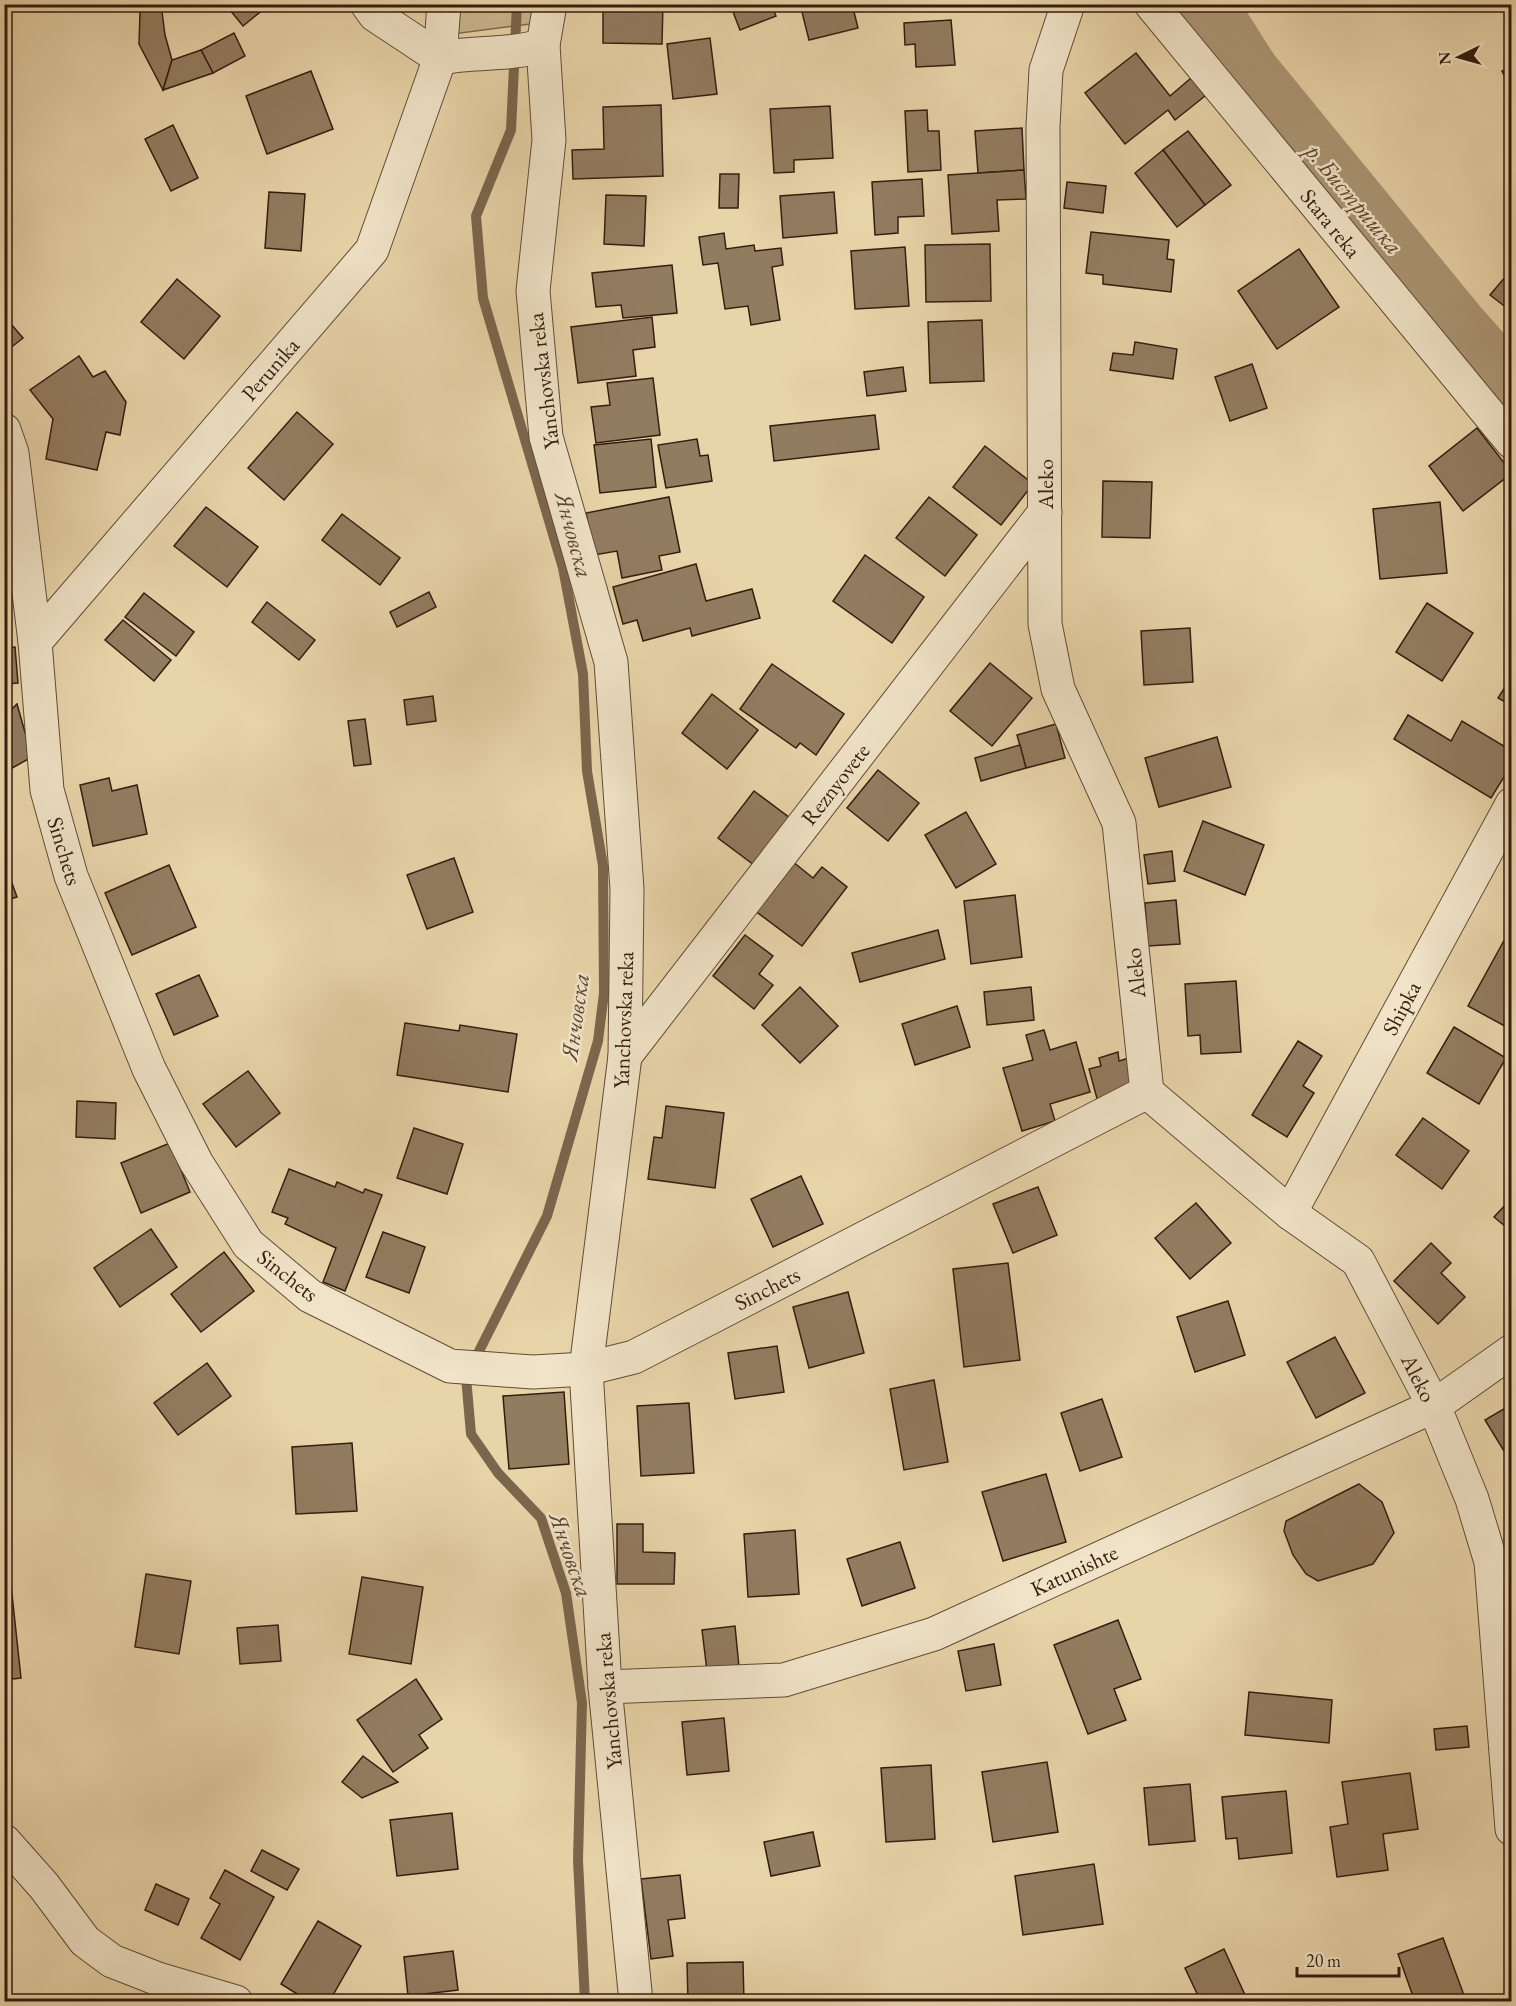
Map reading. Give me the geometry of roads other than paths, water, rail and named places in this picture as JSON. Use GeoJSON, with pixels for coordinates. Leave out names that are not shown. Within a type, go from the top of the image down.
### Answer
{"type":"FeatureCollection","features":[{"type":"Feature","properties":{"kind":"street"},"geometry":{"type":"LineString","coordinates":[[367,4],[375,15],[451,56],[533,48]]}},
{"type":"Feature","properties":{"kind":"street"},"geometry":{"type":"LineString","coordinates":[[444,4],[451,56]]}},
{"type":"Feature","properties":{"kind":"street","name":"Yanchovska reka"},"geometry":{"type":"LineString","coordinates":[[550,4],[533,48],[549,140],[534,302],[546,437],[611,662],[627,889],[625,1056],[586,1369],[605,1687],[636,2001]]}},
{"type":"Feature","properties":{"kind":"street","name":"Aleko"},"geometry":{"type":"LineString","coordinates":[[1068,4],[1046,70],[1044,104],[1045,624],[1058,689],[1119,823],[1147,1092],[1290,1213],[1358,1261],[1434,1406],[1472,1499],[1491,1563],[1512,1828]]}},
{"type":"Feature","properties":{"kind":"street","name":"Stara reka"},"geometry":{"type":"LineString","coordinates":[[1151,4],[1512,442]]}},
{"type":"Feature","properties":{"kind":"street","name":"Perunika"},"geometry":{"type":"LineString","coordinates":[[35,642],[372,250],[451,56]]}},
{"type":"Feature","properties":{"kind":"street","name":"Sinchets"},"geometry":{"type":"LineString","coordinates":[[4,430],[12,453],[35,642],[47,790],[71,876],[149,1069],[196,1162],[248,1244],[310,1296],[450,1366],[533,1372],[586,1369],[634,1357],[1147,1092]]}},
{"type":"Feature","properties":{"kind":"street","name":"Reznyovete"},"geometry":{"type":"LineString","coordinates":[[625,1056],[1045,512]]}},
{"type":"Feature","properties":{"kind":"street","name":"Shipka"},"geometry":{"type":"LineString","coordinates":[[1290,1213],[1512,804]]}},
{"type":"Feature","properties":{"kind":"street","name":"Katunishte"},"geometry":{"type":"LineString","coordinates":[[605,1687],[784,1680],[934,1634],[1434,1406],[1512,1351]]}},
{"type":"Feature","properties":{"kind":"street"},"geometry":{"type":"LineString","coordinates":[[4,1841],[45,1886],[85,1941],[112,1961],[158,1979],[236,2001]]}},
{"type":"Feature","properties":{"kind":"waterway","name":"Янчовска"},"geometry":{"type":"LineString","coordinates":[[517,4],[511,130],[476,216],[483,298],[563,568],[583,674],[587,771],[603,866],[604,993],[598,1041],[547,1216],[466,1377],[471,1434],[498,1473],[541,1518],[566,1593],[582,1703],[578,1860],[585,2002]]}},
{"type":"Feature","properties":{"kind":"waterway","name":"р. Бистришка"},"geometry":{"type":"LineString","coordinates":[[1205,4],[1249,73],[1456,326],[1512,389]]}}]}
